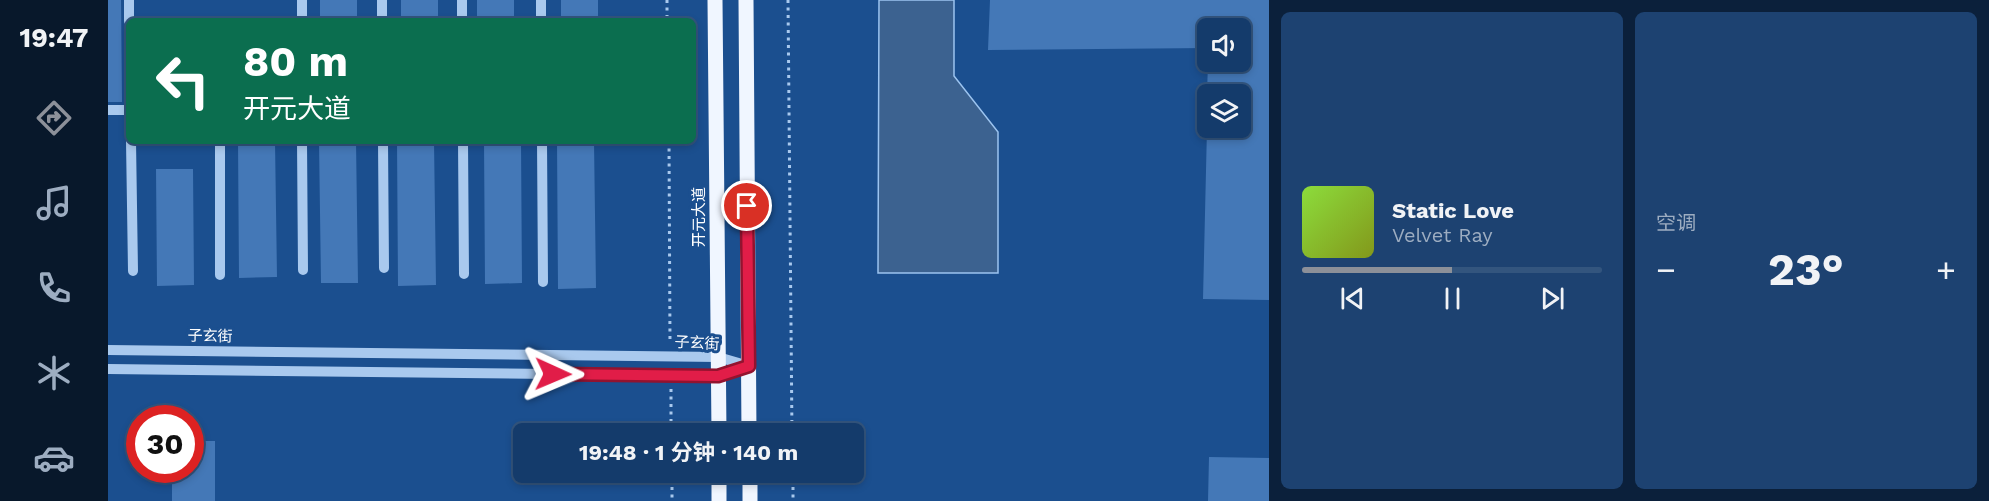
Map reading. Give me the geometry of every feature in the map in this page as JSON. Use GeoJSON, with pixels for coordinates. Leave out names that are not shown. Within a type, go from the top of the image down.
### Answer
{"type":"FeatureCollection","features":[{"type":"Feature","properties":{"kind":"main road","name":"开元大道"},"geometry":{"type":"LineString","coordinates":[[715,0],[719,423]]}},
{"type":"Feature","properties":{"kind":"main road"},"geometry":{"type":"LineString","coordinates":[[746,0],[749,423]]}},
{"type":"Feature","properties":{"kind":"main road"},"geometry":{"type":"LineString","coordinates":[[719,483],[719,501]]}},
{"type":"Feature","properties":{"kind":"main road"},"geometry":{"type":"LineString","coordinates":[[750,483],[750,501]]}},
{"type":"Feature","properties":{"kind":"street"},"geometry":{"type":"LineString","coordinates":[[129,0],[129,18]]}},
{"type":"Feature","properties":{"kind":"street"},"geometry":{"type":"LineString","coordinates":[[302,0],[302,18]]}},
{"type":"Feature","properties":{"kind":"street"},"geometry":{"type":"LineString","coordinates":[[382,0],[382,18]]}},
{"type":"Feature","properties":{"kind":"street"},"geometry":{"type":"LineString","coordinates":[[462,0],[462,18]]}},
{"type":"Feature","properties":{"kind":"street"},"geometry":{"type":"LineString","coordinates":[[541,0],[541,18]]}},
{"type":"Feature","properties":{"kind":"street"},"geometry":{"type":"LineString","coordinates":[[108,110],[126,110]]}},
{"type":"Feature","properties":{"kind":"street"},"geometry":{"type":"LineString","coordinates":[[131,144],[133,271]]}},
{"type":"Feature","properties":{"kind":"street"},"geometry":{"type":"LineString","coordinates":[[220,144],[220,275]]}},
{"type":"Feature","properties":{"kind":"street"},"geometry":{"type":"LineString","coordinates":[[303,144],[303,270]]}},
{"type":"Feature","properties":{"kind":"street"},"geometry":{"type":"LineString","coordinates":[[383,144],[384,268]]}},
{"type":"Feature","properties":{"kind":"street"},"geometry":{"type":"LineString","coordinates":[[464,144],[464,274]]}},
{"type":"Feature","properties":{"kind":"street"},"geometry":{"type":"LineString","coordinates":[[542,144],[543,282]]}},
{"type":"Feature","properties":{"kind":"street","name":"子玄街"},"geometry":{"type":"LineString","coordinates":[[108,350],[718,357],[749,366]]}},
{"type":"Feature","properties":{"kind":"street","name":"子玄街"},"geometry":{"type":"LineString","coordinates":[[108,369],[718,376],[749,366]]}},
{"type":"Feature","properties":{"kind":"path"},"geometry":{"type":"LineString","coordinates":[[667,0],[668,18]]}},
{"type":"Feature","properties":{"kind":"path"},"geometry":{"type":"LineString","coordinates":[[788,0],[792,423]]}},
{"type":"Feature","properties":{"kind":"path"},"geometry":{"type":"LineString","coordinates":[[669,144],[670,356]]}},
{"type":"Feature","properties":{"kind":"path"},"geometry":{"type":"LineString","coordinates":[[671,375],[671,423]]}},
{"type":"Feature","properties":{"kind":"path"},"geometry":{"type":"LineString","coordinates":[[672,483],[672,501]]}},
{"type":"Feature","properties":{"kind":"path"},"geometry":{"type":"LineString","coordinates":[[793,483],[793,501]]}},
{"type":"Feature","properties":{"kind":"water"},"geometry":{"type":"Polygon","coordinates":[[[879,0],[954,0],[954,76],[998,132],[998,273],[878,273],[879,0]]]}},
{"type":"Feature","properties":{"kind":"building"},"geometry":{"type":"Polygon","coordinates":[[[108,0],[121,0],[122,102],[108,102],[108,0]]]}},
{"type":"Feature","properties":{"kind":"building"},"geometry":{"type":"Polygon","coordinates":[[[320,0],[357,0],[357,18],[320,18],[320,0]]]}},
{"type":"Feature","properties":{"kind":"building"},"geometry":{"type":"Polygon","coordinates":[[[401,0],[438,0],[438,18],[401,18],[401,0]]]}},
{"type":"Feature","properties":{"kind":"building"},"geometry":{"type":"Polygon","coordinates":[[[477,0],[514,0],[514,18],[477,18],[477,0]]]}},
{"type":"Feature","properties":{"kind":"building"},"geometry":{"type":"Polygon","coordinates":[[[561,0],[598,0],[598,18],[561,18],[561,0]]]}},
{"type":"Feature","properties":{"kind":"building"},"geometry":{"type":"Polygon","coordinates":[[[990,0],[1269,0],[1269,300],[1203,299],[1207,138],[1251,138],[1251,84],[1207,84],[1208,72],[1251,72],[1251,18],[1197,18],[1197,48],[988,50],[990,0]]]}},
{"type":"Feature","properties":{"kind":"building"},"geometry":{"type":"Polygon","coordinates":[[[238,144],[275,144],[277,277],[239,278],[238,144]]]}},
{"type":"Feature","properties":{"kind":"building"},"geometry":{"type":"Polygon","coordinates":[[[319,144],[356,144],[358,283],[321,283],[319,144]]]}},
{"type":"Feature","properties":{"kind":"building"},"geometry":{"type":"Polygon","coordinates":[[[397,144],[434,144],[436,285],[398,286],[397,144]]]}},
{"type":"Feature","properties":{"kind":"building"},"geometry":{"type":"Polygon","coordinates":[[[484,144],[521,144],[522,283],[485,284],[484,144]]]}},
{"type":"Feature","properties":{"kind":"building"},"geometry":{"type":"Polygon","coordinates":[[[557,144],[594,144],[596,288],[558,289],[557,144]]]}},
{"type":"Feature","properties":{"kind":"building"},"geometry":{"type":"Polygon","coordinates":[[[156,169],[193,169],[194,285],[157,286],[156,169]]]}},
{"type":"Feature","properties":{"kind":"building"},"geometry":{"type":"Polygon","coordinates":[[[204,441],[215,441],[215,501],[172,501],[172,483],[204,483],[204,441]]]}},
{"type":"Feature","properties":{"kind":"building"},"geometry":{"type":"Polygon","coordinates":[[[1209,457],[1269,458],[1269,501],[1208,501],[1209,457]]]}},
{"type":"Feature","properties":{"kind":"route"},"geometry":{"type":"LineString","coordinates":[[553,374],[718,376],[749,366],[747,206]]}}]}
